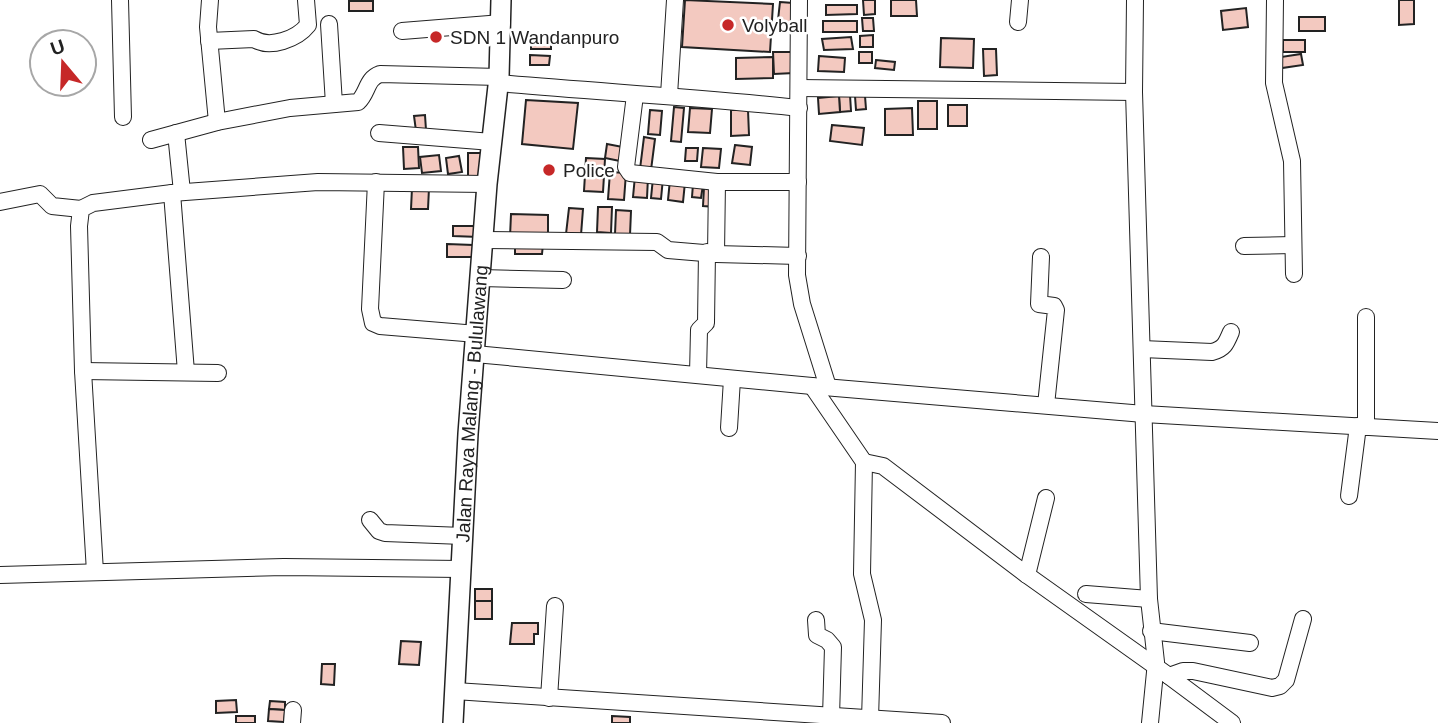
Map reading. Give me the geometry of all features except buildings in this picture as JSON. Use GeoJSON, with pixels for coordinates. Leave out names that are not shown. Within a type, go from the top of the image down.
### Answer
{"type":"FeatureCollection","features":[{"type":"Feature","properties":{"kind":"main road","name":"Jalan Raya Malang - Bululawang"},"geometry":{"type":"LineString","coordinates":[[453,723],[476,344],[499,80],[501,0]]}},
{"type":"Feature","properties":{"kind":"street"},"geometry":{"type":"LineString","coordinates":[[120,0],[123,117]]}},
{"type":"Feature","properties":{"kind":"street"},"geometry":{"type":"LineString","coordinates":[[210,0],[209,41],[217,122]]}},
{"type":"Feature","properties":{"kind":"street"},"geometry":{"type":"LineString","coordinates":[[209,41],[254,39],[260,43],[287,40],[308,25],[306,0]]}},
{"type":"Feature","properties":{"kind":"street"},"geometry":{"type":"LineString","coordinates":[[669,95],[675,0]]}},
{"type":"Feature","properties":{"kind":"street"},"geometry":{"type":"LineString","coordinates":[[799,0],[797,275],[820,386],[864,462],[862,574],[873,620],[870,719]]}},
{"type":"Feature","properties":{"kind":"street"},"geometry":{"type":"LineString","coordinates":[[1018,22],[1020,0]]}},
{"type":"Feature","properties":{"kind":"street"},"geometry":{"type":"LineString","coordinates":[[1135,0],[1134,92],[1149,599],[1151,631],[1163,671],[1150,723]]}},
{"type":"Feature","properties":{"kind":"street"},"geometry":{"type":"LineString","coordinates":[[1275,0],[1275,83],[1292,161],[1294,274]]}},
{"type":"Feature","properties":{"kind":"street"},"geometry":{"type":"LineString","coordinates":[[402,31],[502,23]]}},
{"type":"Feature","properties":{"kind":"street"},"geometry":{"type":"LineString","coordinates":[[329,24],[334,104]]}},
{"type":"Feature","properties":{"kind":"street"},"geometry":{"type":"LineString","coordinates":[[151,140],[217,122],[290,108],[358,102],[363,97],[370,79],[380,74],[499,80],[635,95],[669,95],[799,108]]}},
{"type":"Feature","properties":{"kind":"street"},"geometry":{"type":"LineString","coordinates":[[799,88],[1134,92]]}},
{"type":"Feature","properties":{"kind":"street"},"geometry":{"type":"LineString","coordinates":[[635,95],[626,167],[628,172],[717,182],[798,182]]}},
{"type":"Feature","properties":{"kind":"street"},"geometry":{"type":"LineString","coordinates":[[176,133],[186,372]]}},
{"type":"Feature","properties":{"kind":"street"},"geometry":{"type":"LineString","coordinates":[[379,133],[492,142]]}},
{"type":"Feature","properties":{"kind":"street"},"geometry":{"type":"LineString","coordinates":[[0,202],[40,194],[52,206],[81,209],[93,203],[177,192],[318,182],[488,184]]}},
{"type":"Feature","properties":{"kind":"street"},"geometry":{"type":"LineString","coordinates":[[376,182],[370,309],[373,323],[380,326],[476,344],[732,379],[1144,414],[1438,430]]}},
{"type":"Feature","properties":{"kind":"street"},"geometry":{"type":"LineString","coordinates":[[698,374],[699,330],[706,323],[717,182]]}},
{"type":"Feature","properties":{"kind":"street"},"geometry":{"type":"LineString","coordinates":[[81,209],[79,226],[83,371],[95,572]]}},
{"type":"Feature","properties":{"kind":"street"},"geometry":{"type":"LineString","coordinates":[[484,240],[656,242],[668,250],[798,256]]}},
{"type":"Feature","properties":{"kind":"street"},"geometry":{"type":"LineString","coordinates":[[1244,246],[1293,245]]}},
{"type":"Feature","properties":{"kind":"street"},"geometry":{"type":"LineString","coordinates":[[1041,257],[1038,303],[1054,306],[1056,310],[1046,405]]}},
{"type":"Feature","properties":{"kind":"street"},"geometry":{"type":"LineString","coordinates":[[481,278],[563,280]]}},
{"type":"Feature","properties":{"kind":"street"},"geometry":{"type":"LineString","coordinates":[[1349,496],[1362,426],[1366,317]]}},
{"type":"Feature","properties":{"kind":"street"},"geometry":{"type":"LineString","coordinates":[[1142,349],[1212,352],[1221,350],[1226,345],[1231,332]]}},
{"type":"Feature","properties":{"kind":"street"},"geometry":{"type":"LineString","coordinates":[[83,371],[218,373]]}},
{"type":"Feature","properties":{"kind":"street"},"geometry":{"type":"LineString","coordinates":[[729,428],[732,379]]}},
{"type":"Feature","properties":{"kind":"street"},"geometry":{"type":"LineString","coordinates":[[864,462],[883,466],[1027,575],[1232,723]]}},
{"type":"Feature","properties":{"kind":"street"},"geometry":{"type":"LineString","coordinates":[[1027,575],[1046,498]]}},
{"type":"Feature","properties":{"kind":"street"},"geometry":{"type":"LineString","coordinates":[[370,520],[379,531],[385,533],[463,536]]}},
{"type":"Feature","properties":{"kind":"street"},"geometry":{"type":"LineString","coordinates":[[0,575],[284,568],[461,569]]}},
{"type":"Feature","properties":{"kind":"street"},"geometry":{"type":"LineString","coordinates":[[1086,594],[1149,599]]}},
{"type":"Feature","properties":{"kind":"street"},"geometry":{"type":"LineString","coordinates":[[548,698],[555,606]]}},
{"type":"Feature","properties":{"kind":"street"},"geometry":{"type":"LineString","coordinates":[[1163,671],[1193,671],[1272,688],[1286,680],[1303,619]]}},
{"type":"Feature","properties":{"kind":"street"},"geometry":{"type":"LineString","coordinates":[[816,620],[817,635],[833,647],[831,716]]}},
{"type":"Feature","properties":{"kind":"street"},"geometry":{"type":"LineString","coordinates":[[1151,631],[1250,643]]}},
{"type":"Feature","properties":{"kind":"street"},"geometry":{"type":"LineString","coordinates":[[455,691],[770,717],[831,716],[942,723]]}},
{"type":"Feature","properties":{"kind":"place","name":"Volyball"},"geometry":{"type":"Point","coordinates":[728,25]}},
{"type":"Feature","properties":{"kind":"place","name":"SDN 1 Wandanpuro"},"geometry":{"type":"Point","coordinates":[436,37]}},
{"type":"Feature","properties":{"kind":"place","name":"Police"},"geometry":{"type":"Point","coordinates":[549,170]}}]}
